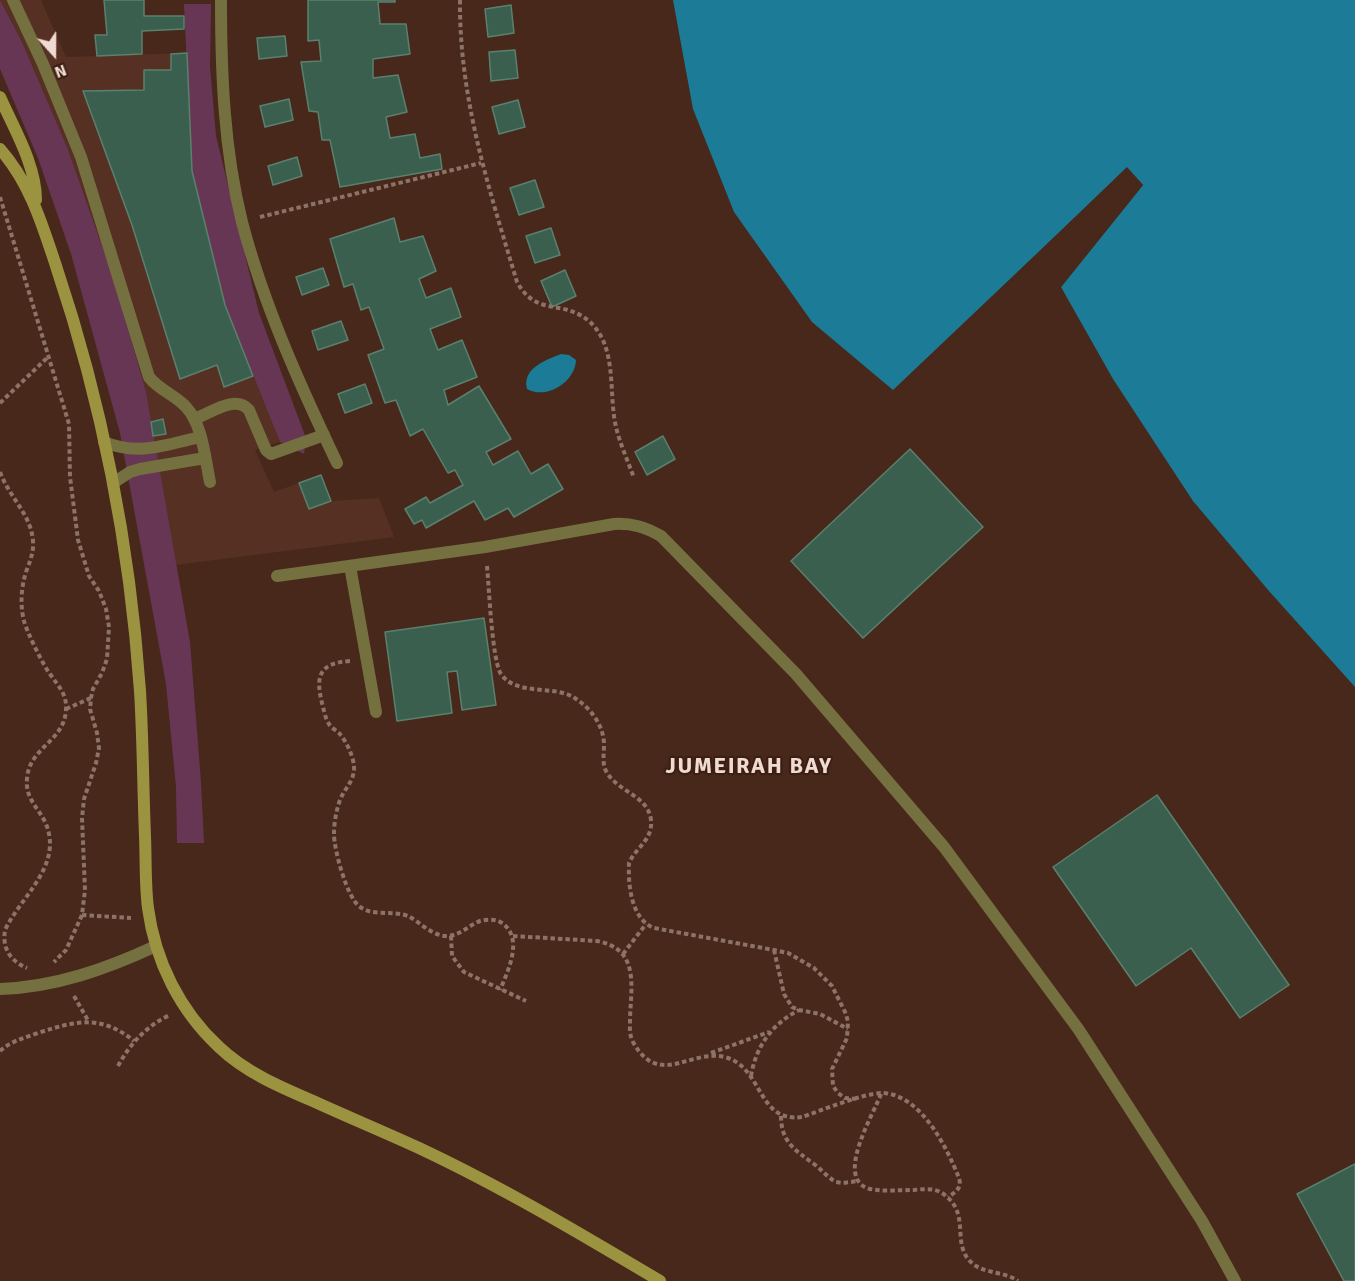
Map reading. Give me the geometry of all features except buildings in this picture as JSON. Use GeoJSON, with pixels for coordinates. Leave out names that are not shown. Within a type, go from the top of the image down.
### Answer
{"type":"FeatureCollection","features":[{"type":"Feature","properties":{"kind":"street"},"geometry":{"type":"LineString","coordinates":[[13,0],[43,64],[81,157],[149,378],[187,408],[195,419],[210,482]]}},
{"type":"Feature","properties":{"kind":"street"},"geometry":{"type":"LineString","coordinates":[[221,0],[224,108],[242,221],[283,345],[337,463]]}},
{"type":"Feature","properties":{"kind":"street"},"geometry":{"type":"LineString","coordinates":[[2,105],[32,175],[36,190],[36,207]]}},
{"type":"Feature","properties":{"kind":"street"},"geometry":{"type":"LineString","coordinates":[[0,149],[30,193],[36,207],[68,302],[104,442],[130,593],[140,692],[147,905],[156,946],[171,984],[192,1018],[220,1048],[252,1073],[430,1154],[546,1214],[660,1281]]}},
{"type":"Feature","properties":{"kind":"street"},"geometry":{"type":"LineString","coordinates":[[195,419],[232,403],[245,405],[266,450],[271,454],[324,435]]}},
{"type":"Feature","properties":{"kind":"street"},"geometry":{"type":"LineString","coordinates":[[104,442],[136,450],[155,448],[200,437]]}},
{"type":"Feature","properties":{"kind":"street"},"geometry":{"type":"LineString","coordinates":[[112,483],[140,469],[205,458]]}},
{"type":"Feature","properties":{"kind":"street"},"geometry":{"type":"LineString","coordinates":[[277,576],[485,547],[614,524],[630,524],[646,528],[661,536],[796,674],[944,847],[1079,1030],[1202,1221],[1235,1281]]}},
{"type":"Feature","properties":{"kind":"street"},"geometry":{"type":"LineString","coordinates":[[350,566],[376,712]]}},
{"type":"Feature","properties":{"kind":"street"},"geometry":{"type":"LineString","coordinates":[[0,989],[21,988],[67,980],[112,966],[156,946]]}},
{"type":"Feature","properties":{"kind":"path"},"geometry":{"type":"LineString","coordinates":[[460,0],[466,91],[481,163],[517,282],[524,294],[534,302],[574,312],[590,322],[602,337],[608,355],[616,427],[634,478]]}},
{"type":"Feature","properties":{"kind":"path"},"geometry":{"type":"LineString","coordinates":[[242,221],[481,163]]}},
{"type":"Feature","properties":{"kind":"path"},"geometry":{"type":"LineString","coordinates":[[0,196],[69,424],[70,477],[82,558],[106,609],[109,627],[107,659],[91,698],[90,709],[99,748],[84,799],[82,818],[85,890],[82,915],[66,950],[56,962],[46,966]]}},
{"type":"Feature","properties":{"kind":"path"},"geometry":{"type":"LineString","coordinates":[[0,403],[48,357]]}},
{"type":"Feature","properties":{"kind":"path"},"geometry":{"type":"LineString","coordinates":[[0,472],[10,493],[28,518],[32,531],[34,545],[32,559],[21,592],[24,621],[50,674],[62,690],[66,709],[65,718],[57,735],[33,759],[28,769],[30,799],[41,815],[50,837],[48,860],[44,872],[9,922],[4,939],[10,957],[17,964],[37,968]]}},
{"type":"Feature","properties":{"kind":"path"},"geometry":{"type":"LineString","coordinates":[[485,547],[496,658],[500,673],[512,683],[571,695],[583,703],[600,725],[603,736],[603,762],[609,777],[628,793],[645,803],[650,812],[651,831],[643,846],[632,856],[629,870],[634,907],[646,924],[654,928],[774,950],[802,960],[824,976],[832,986],[846,1014],[848,1029],[848,1038],[832,1069],[832,1086],[845,1098],[858,1099]]}},
{"type":"Feature","properties":{"kind":"path"},"geometry":{"type":"LineString","coordinates":[[367,659],[333,663],[323,670],[318,680],[329,725],[344,741],[354,763],[352,782],[341,797],[334,827],[336,848],[352,898],[359,906],[367,910],[408,916],[440,935],[451,936],[488,919],[498,921],[507,927],[513,936],[510,962],[500,990]]}},
{"type":"Feature","properties":{"kind":"path"},"geometry":{"type":"LineString","coordinates":[[66,709],[91,698]]}},
{"type":"Feature","properties":{"kind":"path"},"geometry":{"type":"LineString","coordinates":[[82,915],[150,918]]}},
{"type":"Feature","properties":{"kind":"path"},"geometry":{"type":"LineString","coordinates":[[623,954],[646,924]]}},
{"type":"Feature","properties":{"kind":"path"},"geometry":{"type":"LineString","coordinates":[[451,936],[452,956],[464,972],[526,1001]]}},
{"type":"Feature","properties":{"kind":"path"},"geometry":{"type":"LineString","coordinates":[[513,936],[597,941],[607,943],[623,954],[628,962],[631,975],[631,1037],[642,1054],[651,1061],[675,1065],[770,1032]]}},
{"type":"Feature","properties":{"kind":"path"},"geometry":{"type":"LineString","coordinates":[[774,950],[784,994],[792,1006],[799,1010],[820,1014],[848,1029]]}},
{"type":"Feature","properties":{"kind":"path"},"geometry":{"type":"LineString","coordinates":[[118,1066],[135,1041],[149,1027],[186,1008]]}},
{"type":"Feature","properties":{"kind":"path"},"geometry":{"type":"LineString","coordinates":[[751,1077],[756,1053],[770,1032],[788,1016],[799,1010]]}},
{"type":"Feature","properties":{"kind":"path"},"geometry":{"type":"LineString","coordinates":[[0,1051],[18,1040],[74,1022],[108,1025],[135,1041]]}},
{"type":"Feature","properties":{"kind":"path"},"geometry":{"type":"LineString","coordinates":[[708,1055],[728,1058],[737,1063],[751,1077],[772,1110],[791,1119],[882,1093],[897,1097],[912,1106],[929,1122],[942,1140],[960,1183],[958,1190],[948,1197]]}},
{"type":"Feature","properties":{"kind":"path"},"geometry":{"type":"LineString","coordinates":[[882,1093],[856,1154],[854,1174],[858,1181],[875,1190],[925,1189],[935,1190],[948,1197],[957,1209],[960,1218],[962,1248],[966,1256],[982,1269],[1012,1277],[1018,1281]]}},
{"type":"Feature","properties":{"kind":"path"},"geometry":{"type":"LineString","coordinates":[[781,1116],[784,1136],[789,1145],[798,1153],[836,1182],[858,1181]]}},
{"type":"Feature","properties":{"kind":"shaded area"},"geometry":{"type":"Polygon","coordinates":[[[0,0],[41,0],[66,57],[187,53],[192,171],[225,305],[280,442],[255,450],[274,492],[321,475],[331,501],[379,498],[394,537],[176,565],[146,392],[114,280],[67,147],[21,40],[0,0]]]}},
{"type":"Feature","properties":{"kind":"shaded area"},"geometry":{"type":"Polygon","coordinates":[[[0,0],[21,40],[67,147],[114,280],[146,392],[190,642],[204,843],[177,843],[176,787],[166,684],[120,433],[71,254],[38,158],[0,69],[0,0]]]}},
{"type":"Feature","properties":{"kind":"shaded area"},"geometry":{"type":"Polygon","coordinates":[[[184,4],[211,4],[210,67],[216,136],[259,313],[306,438],[304,454],[280,442],[225,305],[192,171],[184,4]]]}},
{"type":"Feature","properties":{"kind":"water"},"geometry":{"type":"Polygon","coordinates":[[[673,0],[1355,0],[1355,687],[1269,591],[1193,501],[1113,379],[1061,287],[1143,185],[1127,168],[893,390],[812,322],[734,212],[693,109],[673,0]]]}},
{"type":"Feature","properties":{"kind":"water"},"geometry":{"type":"Polygon","coordinates":[[[561,354],[569,355],[576,360],[571,375],[565,382],[559,387],[543,392],[527,389],[526,382],[532,370],[542,362],[561,354]]]}},
{"type":"Feature","properties":{"kind":"pier"},"geometry":{"type":"Polygon","coordinates":[[[1127,167],[1143,185],[1061,287],[1058,289],[1058,285],[1139,185],[1127,172],[896,392],[892,393],[1127,167]]]}},
{"type":"Feature","properties":{"kind":"district","name":"JUMEIRAH BAY"},"geometry":{"type":"Point","coordinates":[749,767]}}]}
